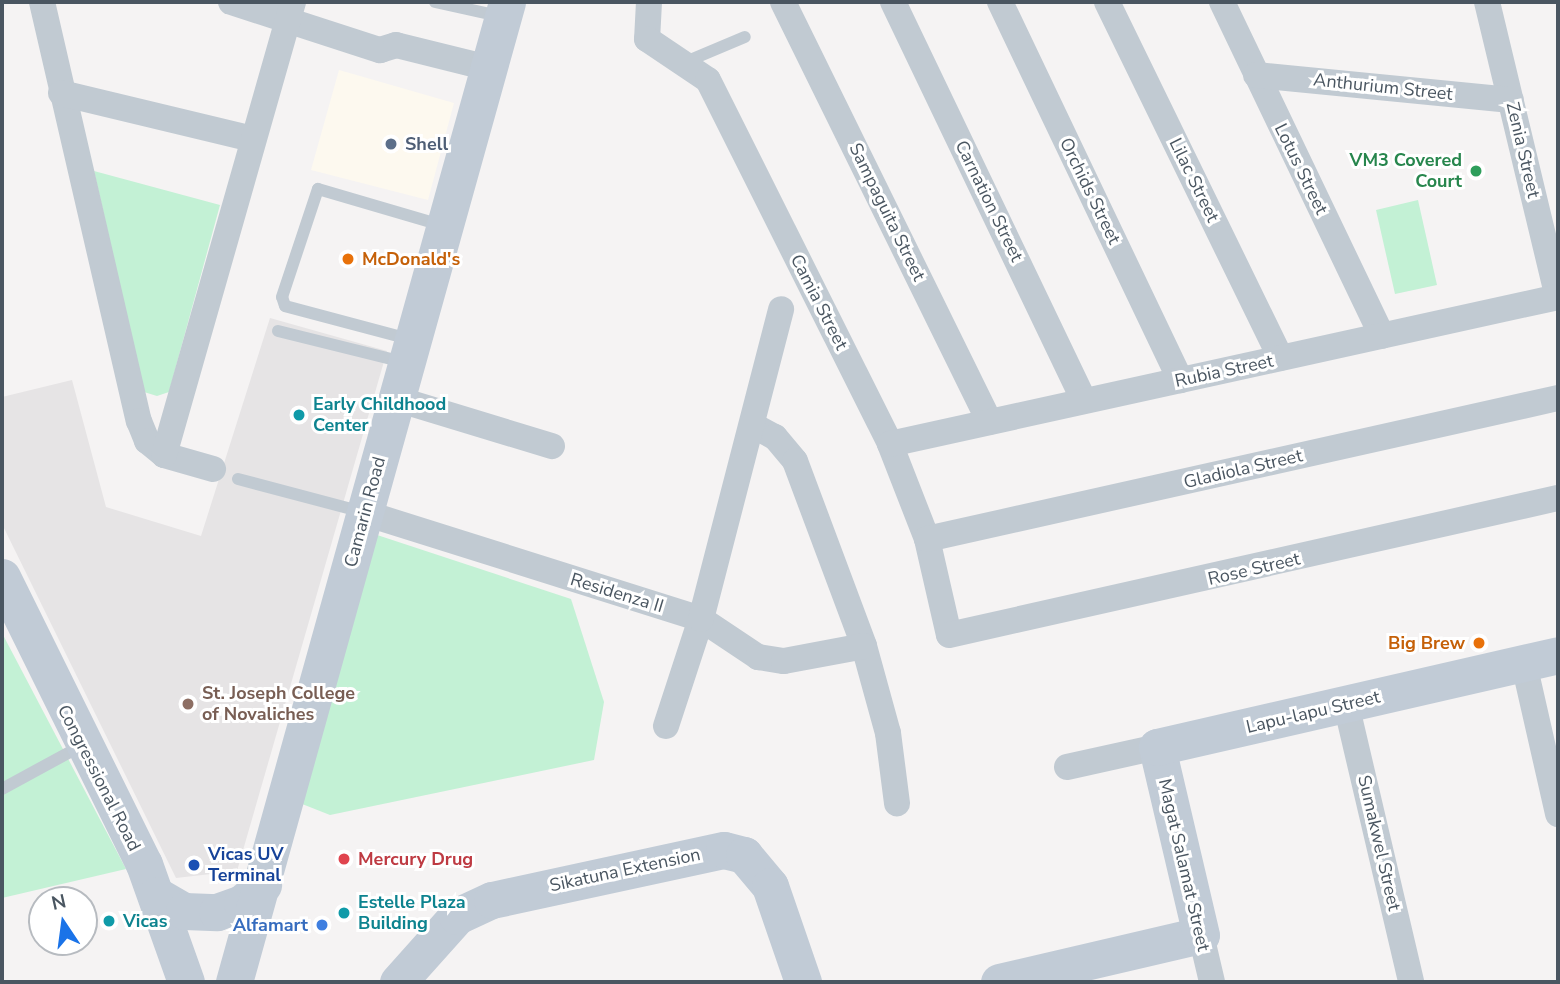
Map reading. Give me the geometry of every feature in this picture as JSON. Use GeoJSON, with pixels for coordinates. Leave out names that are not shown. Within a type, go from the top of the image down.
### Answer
{"type":"FeatureCollection","features":[{"type":"Feature","properties":{"kind":"main road","name":"Camarin Road"},"geometry":{"type":"LineString","coordinates":[[234,982],[505,9]]}},
{"type":"Feature","properties":{"kind":"main road","name":"Congressional Road"},"geometry":{"type":"LineString","coordinates":[[2,577],[161,909],[186,982]]}},
{"type":"Feature","properties":{"kind":"main road","name":"Lapu-lapu Street"},"geometry":{"type":"LineString","coordinates":[[1157,747],[1541,660]]}},
{"type":"Feature","properties":{"kind":"main road","name":"Magat Salamat Street"},"geometry":{"type":"LineString","coordinates":[[1157,747],[1201,935]]}},
{"type":"Feature","properties":{"kind":"main road","name":"Sikatuna Extension"},"geometry":{"type":"LineString","coordinates":[[398,982],[457,916],[492,900],[724,850],[759,867],[803,982]]}},
{"type":"Feature","properties":{"kind":"main road"},"geometry":{"type":"LineString","coordinates":[[161,909],[209,932],[258,902]]}},
{"type":"Feature","properties":{"kind":"main road"},"geometry":{"type":"LineString","coordinates":[[999,982],[1201,935]]}},
{"type":"Feature","properties":{"kind":"street"},"geometry":{"type":"LineString","coordinates":[[42,2],[139,421],[147,441],[164,455],[213,469]]}},
{"type":"Feature","properties":{"kind":"street"},"geometry":{"type":"LineString","coordinates":[[231,2],[290,10]]}},
{"type":"Feature","properties":{"kind":"street","name":"Camia Street"},"geometry":{"type":"LineString","coordinates":[[649,2],[647,39],[708,80],[890,444],[928,539],[949,635]]}},
{"type":"Feature","properties":{"kind":"street","name":"Sampaguita Street"},"geometry":{"type":"LineString","coordinates":[[783,2],[990,422]]}},
{"type":"Feature","properties":{"kind":"street","name":"Carnation Street"},"geometry":{"type":"LineString","coordinates":[[893,2],[1084,401]]}},
{"type":"Feature","properties":{"kind":"street","name":"Orchids Street"},"geometry":{"type":"LineString","coordinates":[[1000,2],[1181,380]]}},
{"type":"Feature","properties":{"kind":"street","name":"Lilac Street"},"geometry":{"type":"LineString","coordinates":[[1107,2],[1281,358]]}},
{"type":"Feature","properties":{"kind":"street","name":"Lotus Street"},"geometry":{"type":"LineString","coordinates":[[1223,2],[1382,336]]}},
{"type":"Feature","properties":{"kind":"street","name":"Zenia Street"},"geometry":{"type":"LineString","coordinates":[[1487,2],[1558,298]]}},
{"type":"Feature","properties":{"kind":"street"},"geometry":{"type":"LineString","coordinates":[[164,455],[290,10]]}},
{"type":"Feature","properties":{"kind":"street"},"geometry":{"type":"LineString","coordinates":[[290,10],[298,28],[380,50],[396,45],[489,68]]}},
{"type":"Feature","properties":{"kind":"street","name":"Anthurium Street"},"geometry":{"type":"LineString","coordinates":[[1256,75],[1511,100]]}},
{"type":"Feature","properties":{"kind":"street"},"geometry":{"type":"LineString","coordinates":[[61,93],[253,139]]}},
{"type":"Feature","properties":{"kind":"street","name":"Rubia Street"},"geometry":{"type":"LineString","coordinates":[[890,444],[1558,298]]}},
{"type":"Feature","properties":{"kind":"street"},"geometry":{"type":"LineString","coordinates":[[666,726],[701,618],[781,309]]}},
{"type":"Feature","properties":{"kind":"street","name":"Gladiola Street"},"geometry":{"type":"LineString","coordinates":[[928,539],[1558,398]]}},
{"type":"Feature","properties":{"kind":"street"},"geometry":{"type":"LineString","coordinates":[[397,399],[552,446]]}},
{"type":"Feature","properties":{"kind":"street"},"geometry":{"type":"LineString","coordinates":[[752,425],[775,438],[795,461],[864,646],[888,733],[897,803]]}},
{"type":"Feature","properties":{"kind":"street","name":"Rose Street"},"geometry":{"type":"LineString","coordinates":[[949,635],[956,639],[1558,498]]}},
{"type":"Feature","properties":{"kind":"street","name":"Residenza II"},"geometry":{"type":"LineString","coordinates":[[365,513],[701,618],[758,657],[784,661],[864,646]]}},
{"type":"Feature","properties":{"kind":"street"},"geometry":{"type":"LineString","coordinates":[[1541,660],[1558,814]]}},
{"type":"Feature","properties":{"kind":"street","name":"Sumakwel Street"},"geometry":{"type":"LineString","coordinates":[[1346,704],[1411,982]]}},
{"type":"Feature","properties":{"kind":"street","name":"Lapu-lapu Street"},"geometry":{"type":"LineString","coordinates":[[1067,767],[1157,747]]}},
{"type":"Feature","properties":{"kind":"street","name":"Magat Salamat Street"},"geometry":{"type":"LineString","coordinates":[[1201,935],[1212,982]]}},
{"type":"Feature","properties":{"kind":"lane"},"geometry":{"type":"LineString","coordinates":[[435,2],[505,9]]}},
{"type":"Feature","properties":{"kind":"lane"},"geometry":{"type":"LineString","coordinates":[[683,63],[745,37]]}},
{"type":"Feature","properties":{"kind":"lane"},"geometry":{"type":"LineString","coordinates":[[410,351],[285,306],[282,297],[306,230],[316,192],[324,188],[445,226]]}},
{"type":"Feature","properties":{"kind":"lane"},"geometry":{"type":"LineString","coordinates":[[278,331],[410,351]]}},
{"type":"Feature","properties":{"kind":"lane"},"geometry":{"type":"LineString","coordinates":[[238,479],[365,513]]}},
{"type":"Feature","properties":{"kind":"lane"},"geometry":{"type":"LineString","coordinates":[[2,789],[81,746]]}},
{"type":"Feature","properties":{"kind":"shaded area"},"geometry":{"type":"Polygon","coordinates":[[[339,70],[454,103],[428,200],[311,170],[339,70]]]}},
{"type":"Feature","properties":{"kind":"shaded area","name":"St. Joseph College of Novaliches"},"geometry":{"type":"Polygon","coordinates":[[[270,318],[387,351],[237,871],[176,878],[2,524],[2,397],[72,380],[106,507],[201,536],[270,318]]]}},
{"type":"Feature","properties":{"kind":"green space"},"geometry":{"type":"Polygon","coordinates":[[[94,171],[220,205],[169,392],[157,396],[144,392],[94,171]]]}},
{"type":"Feature","properties":{"kind":"green space"},"geometry":{"type":"Polygon","coordinates":[[[1418,200],[1437,285],[1395,294],[1376,210],[1418,200]]]}},
{"type":"Feature","properties":{"kind":"green space"},"geometry":{"type":"Polygon","coordinates":[[[365,531],[571,599],[604,702],[594,760],[330,815],[292,800],[365,531]]]}},
{"type":"Feature","properties":{"kind":"green space"},"geometry":{"type":"Polygon","coordinates":[[[2,633],[126,869],[53,886],[28,886],[28,892],[2,898],[2,633]]]}},
{"type":"Feature","properties":{"kind":"place","name":"Shell"},"geometry":{"type":"Point","coordinates":[391,144]}},
{"type":"Feature","properties":{"kind":"place","name":"VM3 Covered Court"},"geometry":{"type":"Point","coordinates":[1476,171]}},
{"type":"Feature","properties":{"kind":"place","name":"McDonald's"},"geometry":{"type":"Point","coordinates":[348,259]}},
{"type":"Feature","properties":{"kind":"place","name":"Early Childhood Center"},"geometry":{"type":"Point","coordinates":[299,415]}},
{"type":"Feature","properties":{"kind":"place","name":"Big Brew"},"geometry":{"type":"Point","coordinates":[1479,643]}},
{"type":"Feature","properties":{"kind":"place","name":"St. Joseph College of Novaliches"},"geometry":{"type":"Point","coordinates":[188,704]}},
{"type":"Feature","properties":{"kind":"place","name":"Mercury Drug"},"geometry":{"type":"Point","coordinates":[344,859]}},
{"type":"Feature","properties":{"kind":"place","name":"Vicas UV Terminal"},"geometry":{"type":"Point","coordinates":[194,865]}},
{"type":"Feature","properties":{"kind":"place","name":"Estelle Plaza Building"},"geometry":{"type":"Point","coordinates":[344,913]}},
{"type":"Feature","properties":{"kind":"place","name":"Vicas"},"geometry":{"type":"Point","coordinates":[109,921]}},
{"type":"Feature","properties":{"kind":"place","name":"Alfamart"},"geometry":{"type":"Point","coordinates":[322,925]}}]}
